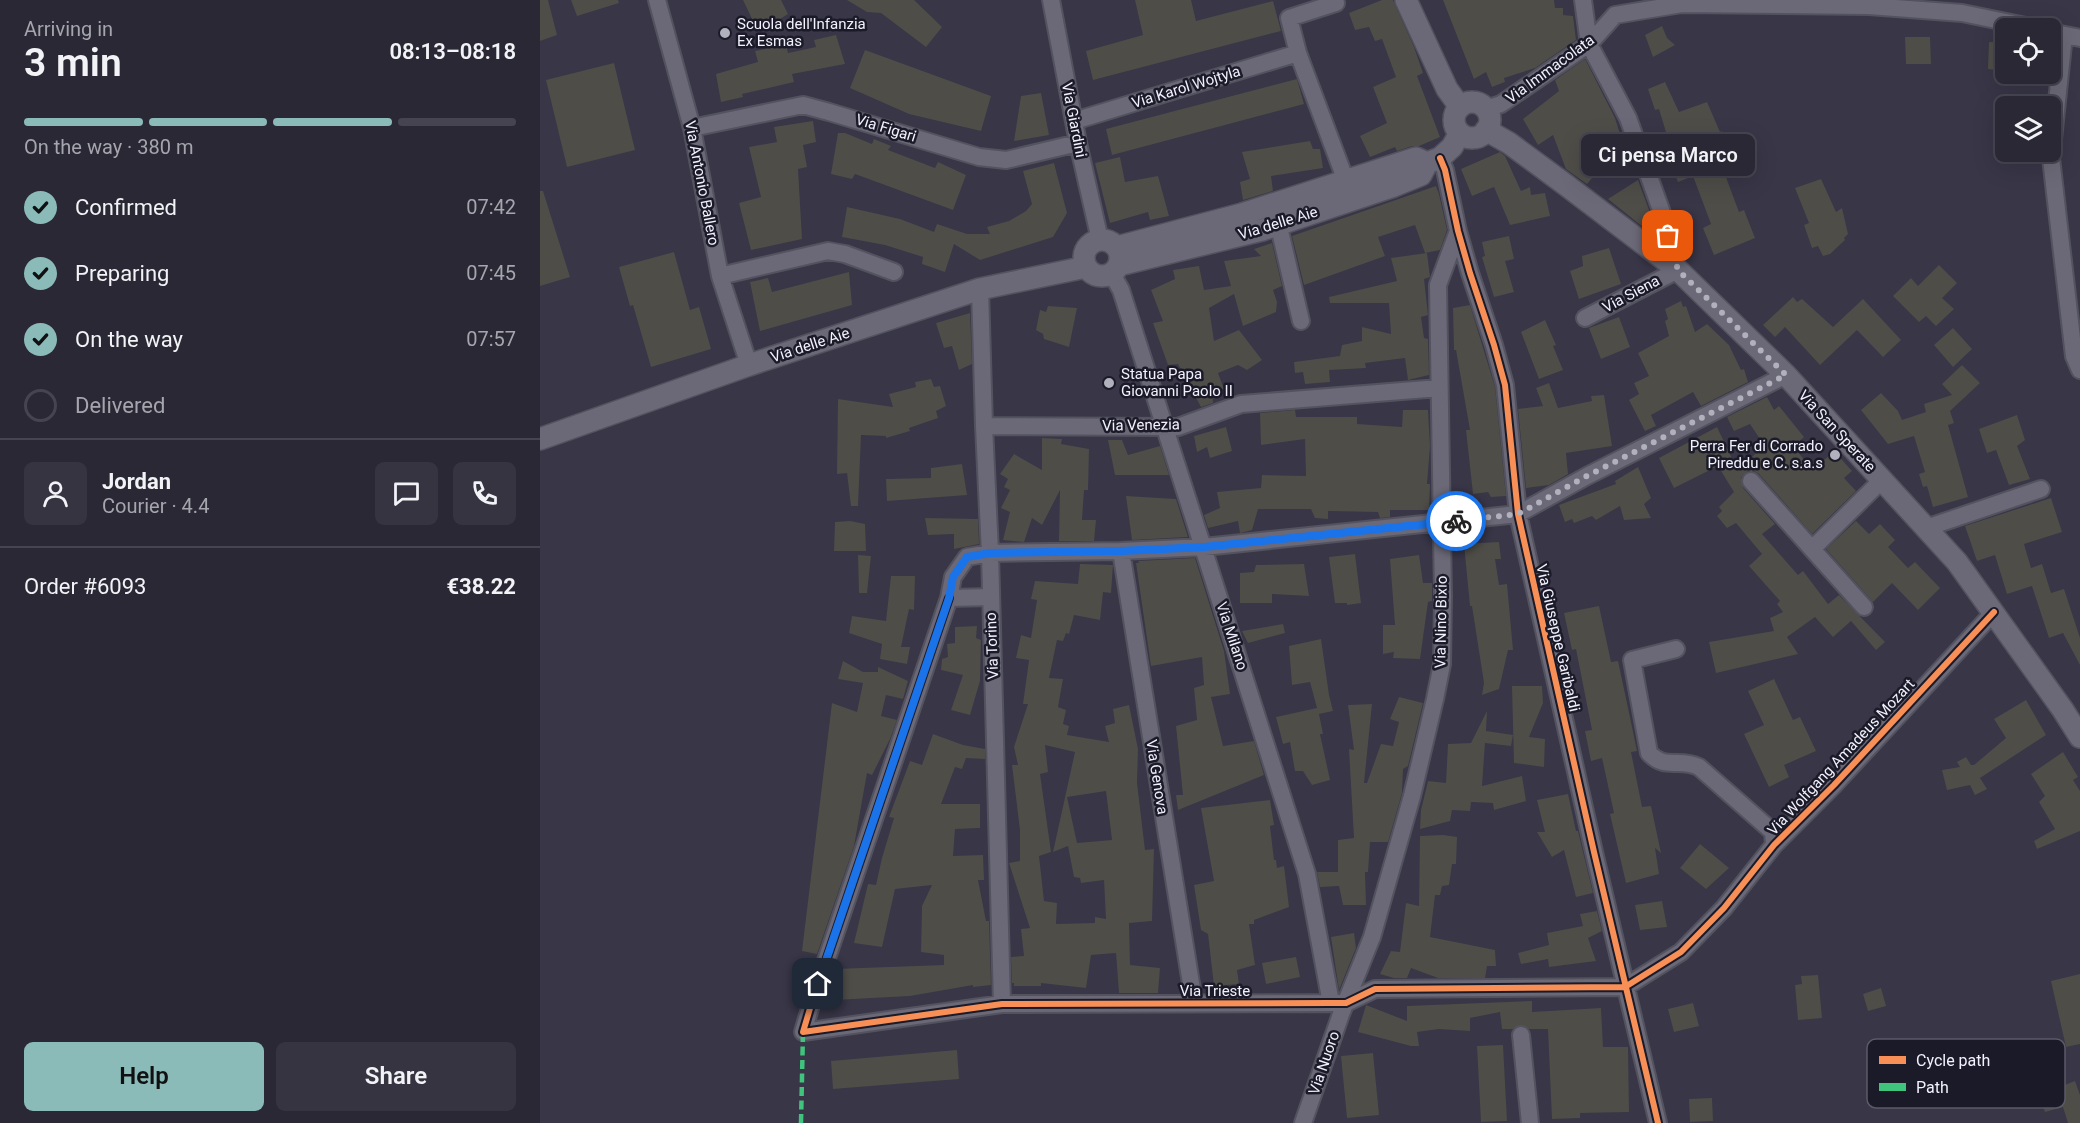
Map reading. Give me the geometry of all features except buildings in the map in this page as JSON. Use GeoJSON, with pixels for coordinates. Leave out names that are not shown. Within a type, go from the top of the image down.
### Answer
{"type":"FeatureCollection","features":[{"type":"Feature","properties":{"kind":"street","name":"Via Antonio Ballero"},"geometry":{"type":"LineString","coordinates":[[657,0],[692,128],[720,276],[749,365]]}},
{"type":"Feature","properties":{"kind":"street","name":"Via Giardini"},"geometry":{"type":"LineString","coordinates":[[1051,0],[1078,143],[1112,256]]}},
{"type":"Feature","properties":{"kind":"street"},"geometry":{"type":"LineString","coordinates":[[1406,0],[1448,89],[1460,107]]}},
{"type":"Feature","properties":{"kind":"street"},"geometry":{"type":"LineString","coordinates":[[1583,0],[1589,44],[1628,118],[1661,210],[1678,270]]}},
{"type":"Feature","properties":{"kind":"street"},"geometry":{"type":"LineString","coordinates":[[1336,3],[1289,18],[1298,53],[1346,182]]}},
{"type":"Feature","properties":{"kind":"street","name":"Via Immacolata"},"geometry":{"type":"LineString","coordinates":[[1486,108],[1501,104],[1589,44],[1615,15],[1682,4],[1869,6],[1962,13],[1995,20]]}},
{"type":"Feature","properties":{"kind":"street"},"geometry":{"type":"LineString","coordinates":[[2065,35],[2051,158],[2074,356],[2080,370]]}},
{"type":"Feature","properties":{"kind":"street","name":"Via Karol Wojtyla"},"geometry":{"type":"LineString","coordinates":[[1074,121],[1298,53]]}},
{"type":"Feature","properties":{"kind":"street"},"geometry":{"type":"LineString","coordinates":[[1476,102],[1486,108],[1490,119],[1482,135],[1471,137],[1460,133],[1456,128],[1454,117],[1460,107],[1465,103],[1476,102]]}},
{"type":"Feature","properties":{"kind":"street","name":"Via Figari"},"geometry":{"type":"LineString","coordinates":[[692,128],[802,105],[979,157],[1006,160],[1078,143]]}},
{"type":"Feature","properties":{"kind":"street","name":"Via San Sperate"},"geometry":{"type":"LineString","coordinates":[[1486,130],[1509,143],[1678,270],[1786,375],[1957,562],[2080,737]]}},
{"type":"Feature","properties":{"kind":"street","name":"Via delle Aie"},"geometry":{"type":"LineString","coordinates":[[1276,214],[1394,186],[1421,175],[1434,160],[1452,147],[1460,133]]}},
{"type":"Feature","properties":{"kind":"street","name":"Via delle Aie"},"geometry":{"type":"LineString","coordinates":[[1112,256],[1217,242],[1346,182],[1416,158],[1434,160]]}},
{"type":"Feature","properties":{"kind":"street","name":"Via Giuseppe Garibaldi"},"geometry":{"type":"LineString","coordinates":[[1434,160],[1445,170],[1458,231],[1504,385],[1518,514],[1658,1123]]}},
{"type":"Feature","properties":{"kind":"street"},"geometry":{"type":"LineString","coordinates":[[1276,214],[1301,321]]}},
{"type":"Feature","properties":{"kind":"street","name":"Via Nino Bixio"},"geometry":{"type":"LineString","coordinates":[[1339,1003],[1372,937],[1412,796],[1442,664],[1438,285],[1458,231]]}},
{"type":"Feature","properties":{"kind":"street"},"geometry":{"type":"LineString","coordinates":[[1094,241],[1112,256],[1106,276],[1094,275],[1086,267],[1084,256],[1094,241]]}},
{"type":"Feature","properties":{"kind":"street"},"geometry":{"type":"LineString","coordinates":[[720,276],[828,251],[845,254],[894,272]]}},
{"type":"Feature","properties":{"kind":"street","name":"Via Milano"},"geometry":{"type":"LineString","coordinates":[[1112,256],[1307,874],[1339,1003]]}},
{"type":"Feature","properties":{"kind":"street","name":"Via delle Aie"},"geometry":{"type":"LineString","coordinates":[[540,439],[749,365],[980,289],[1086,267]]}},
{"type":"Feature","properties":{"kind":"street","name":"Via Siena"},"geometry":{"type":"LineString","coordinates":[[1585,318],[1678,270]]}},
{"type":"Feature","properties":{"kind":"street","name":"Via Torino"},"geometry":{"type":"LineString","coordinates":[[980,289],[990,553],[1002,1004]]}},
{"type":"Feature","properties":{"kind":"street"},"geometry":{"type":"LineString","coordinates":[[991,597],[949,598],[953,577],[967,557],[990,553],[1204,547],[1518,514],[1587,476],[1786,375]]}},
{"type":"Feature","properties":{"kind":"street","name":"Via Venezia"},"geometry":{"type":"LineString","coordinates":[[984,426],[1178,427],[1241,404],[1439,388]]}},
{"type":"Feature","properties":{"kind":"street"},"geometry":{"type":"LineString","coordinates":[[1812,549],[1882,480]]}},
{"type":"Feature","properties":{"kind":"street"},"geometry":{"type":"LineString","coordinates":[[1751,482],[1864,607]]}},
{"type":"Feature","properties":{"kind":"street"},"geometry":{"type":"LineString","coordinates":[[1926,528],[2041,489]]}},
{"type":"Feature","properties":{"kind":"street","name":"Via Genova"},"geometry":{"type":"LineString","coordinates":[[1121,551],[1194,1002]]}},
{"type":"Feature","properties":{"kind":"street","name":"Via Trieste"},"geometry":{"type":"LineString","coordinates":[[949,598],[810,1005],[803,1032],[1002,1004],[1339,1003],[1375,988],[1625,987]]}},
{"type":"Feature","properties":{"kind":"street","name":"Via Wolfgang Amadeus Mozart"},"geometry":{"type":"LineString","coordinates":[[1625,987],[1681,952],[1724,908],[1774,845],[1834,785],[1994,612]]}},
{"type":"Feature","properties":{"kind":"street"},"geometry":{"type":"LineString","coordinates":[[1676,649],[1632,660],[1649,753],[1657,761],[1668,763],[1687,761],[1699,767],[1773,832],[1774,845]]}},
{"type":"Feature","properties":{"kind":"street","name":"Via Nuoro"},"geometry":{"type":"LineString","coordinates":[[1303,1123],[1339,1003]]}},
{"type":"Feature","properties":{"kind":"street"},"geometry":{"type":"LineString","coordinates":[[1521,1035],[1530,1123]]}},
{"type":"Feature","properties":{"kind":"marked path"},"geometry":{"type":"LineString","coordinates":[[801,1123],[803,1032]]}},
{"type":"Feature","properties":{"kind":"cycle path"},"geometry":{"type":"LineString","coordinates":[[1440,158],[1445,170],[1470,273],[1505,385],[1518,514],[1658,1123]]}},
{"type":"Feature","properties":{"kind":"cycle path"},"geometry":{"type":"LineString","coordinates":[[949,598],[803,1032],[1002,1004],[1346,1003],[1375,989],[1625,987],[1681,952],[1724,908],[1774,845],[1834,785],[1994,612]]}},
{"type":"Feature","properties":{"kind":"way so far"},"geometry":{"type":"LineString","coordinates":[[1456,521],[1518,514],[1587,476],[1786,375],[1678,270],[1668,236]]}},
{"type":"Feature","properties":{"kind":"place","name":"Scuola dell'Infanzia Ex Esmas"},"geometry":{"type":"Point","coordinates":[725,33]}},
{"type":"Feature","properties":{"kind":"place","name":"Ci pensa Marco"},"geometry":{"type":"Point","coordinates":[1668,236]}},
{"type":"Feature","properties":{"kind":"place","name":"Statua Papa Giovanni Paolo II"},"geometry":{"type":"Point","coordinates":[1109,383]}},
{"type":"Feature","properties":{"kind":"place","name":"Perra Fer di Corrado Pireddu e C. s.a.s"},"geometry":{"type":"Point","coordinates":[1835,455]}},
{"type":"Feature","properties":{"kind":"route"},"geometry":{"type":"LineString","coordinates":[[818,984],[949,598],[953,577],[967,557],[990,553],[1204,547],[1456,521]]}}]}
